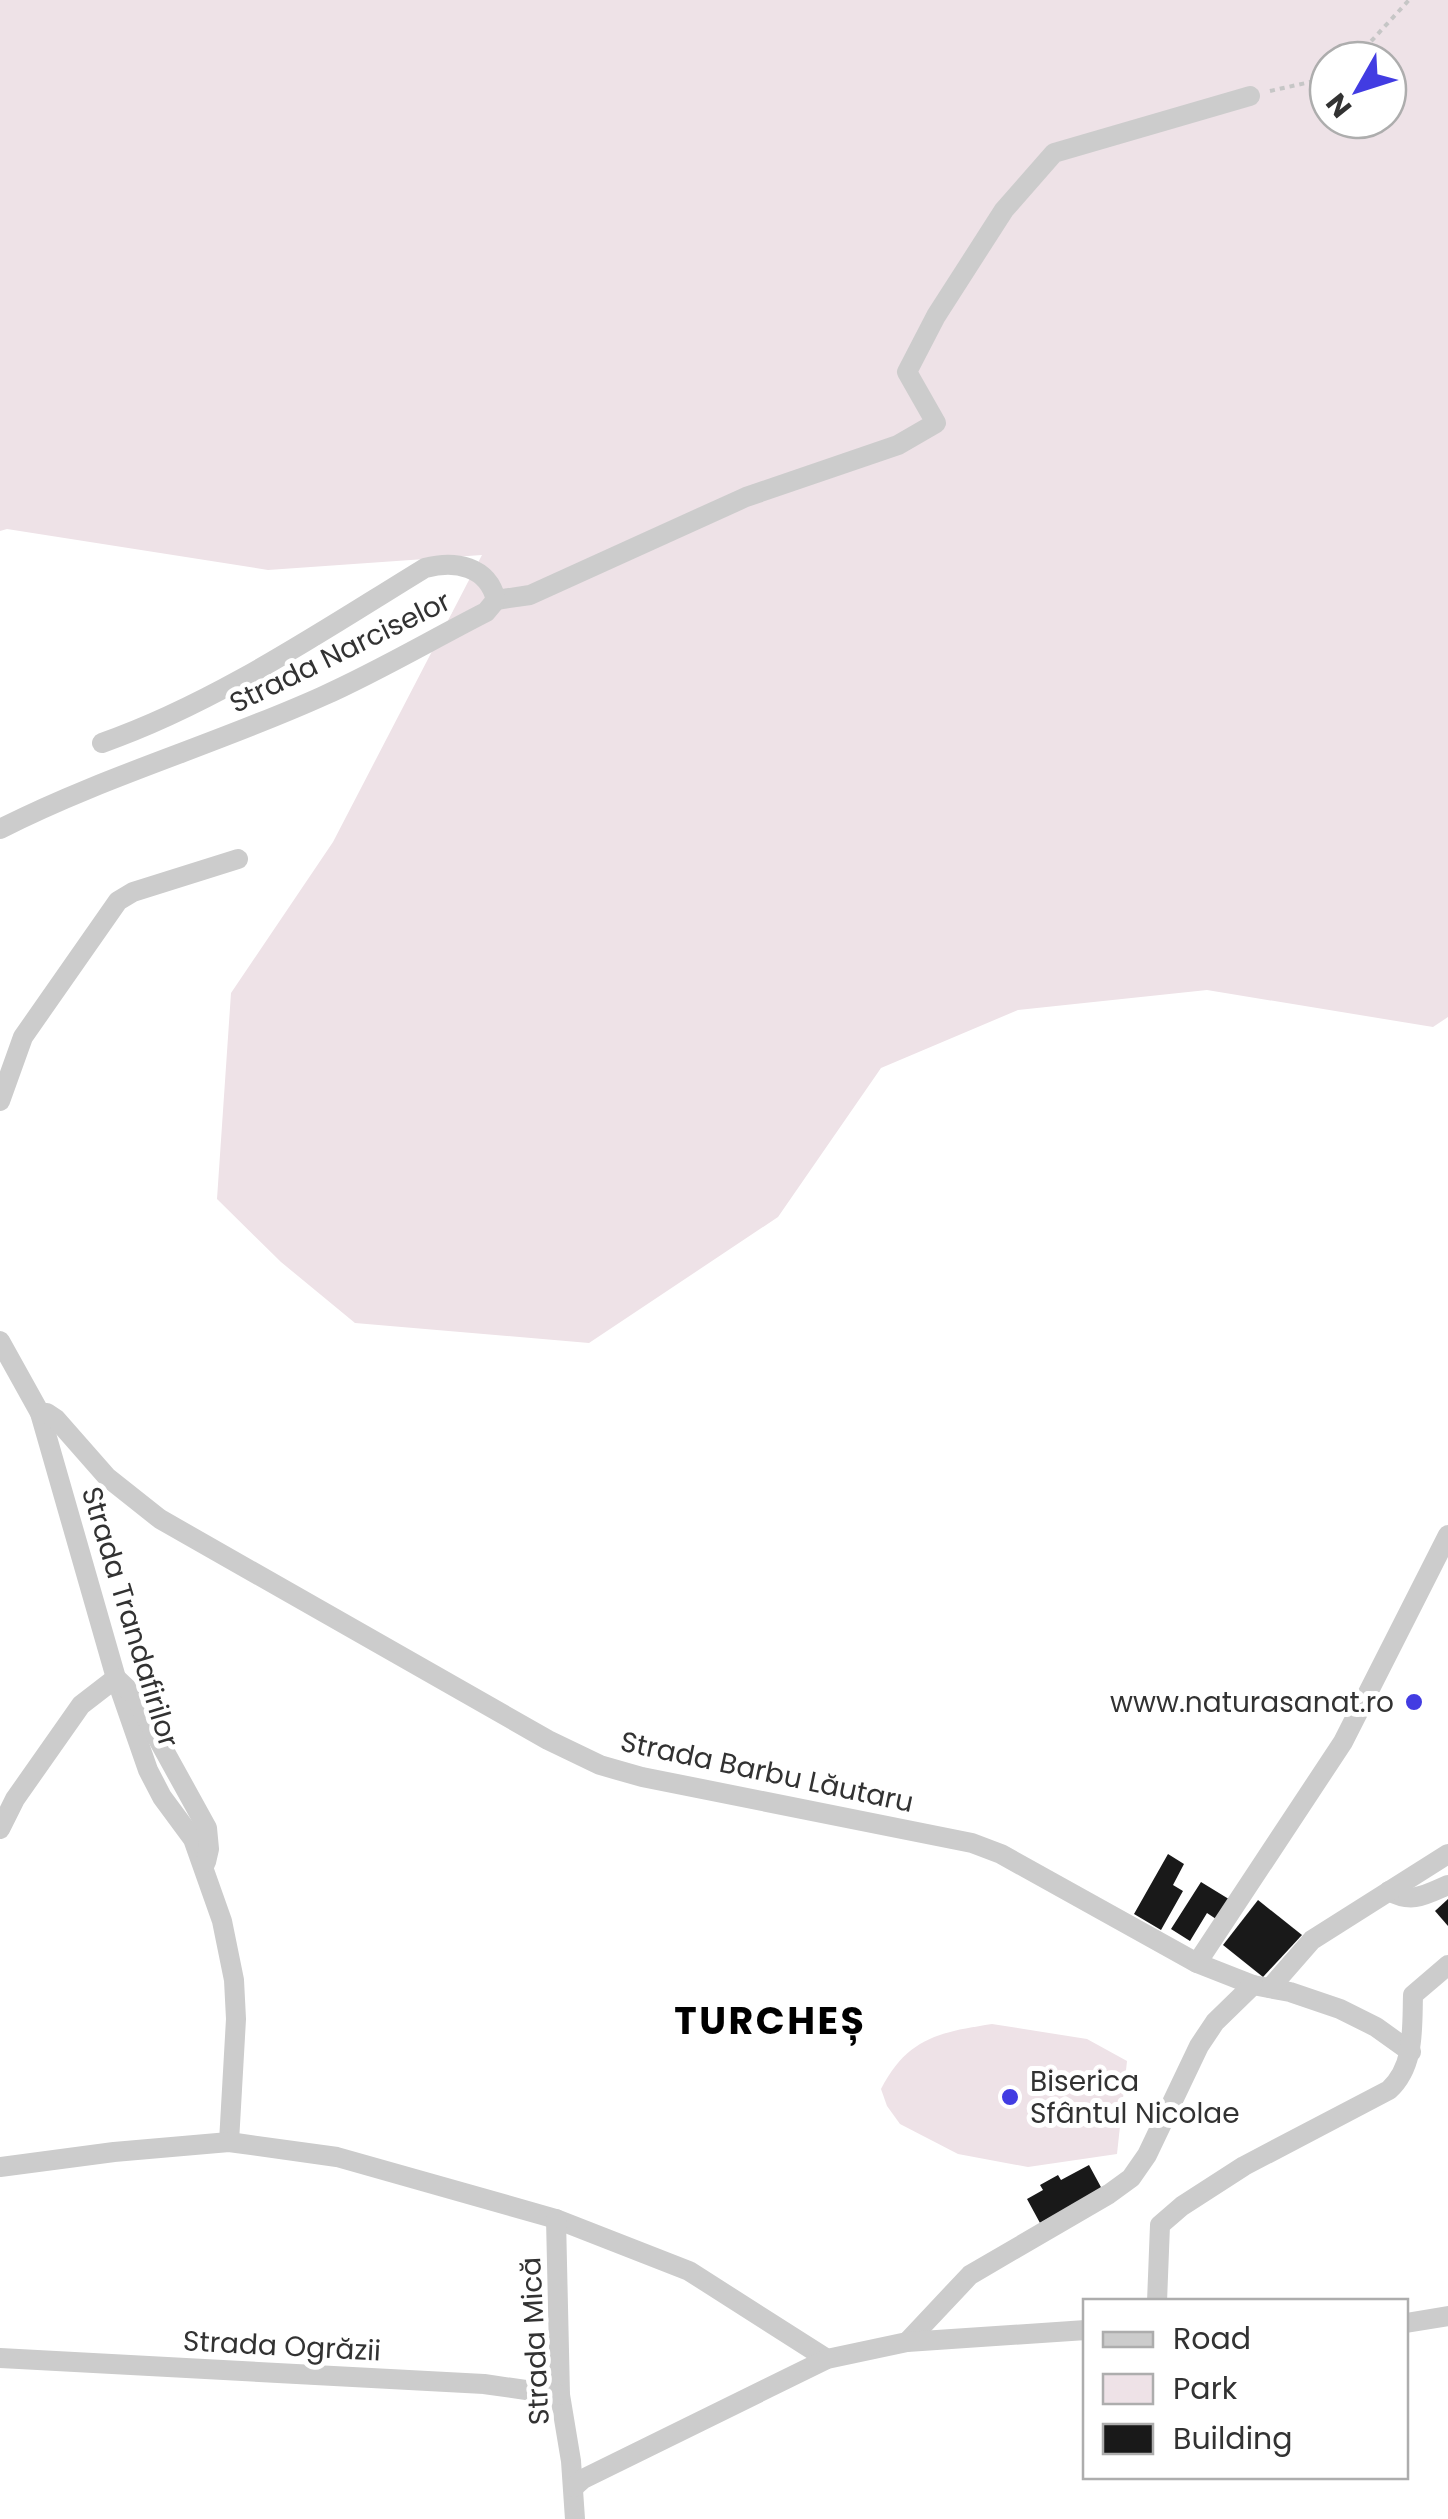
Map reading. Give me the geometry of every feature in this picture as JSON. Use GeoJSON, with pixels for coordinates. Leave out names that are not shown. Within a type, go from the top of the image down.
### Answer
{"type":"FeatureCollection","features":[{"type":"Feature","properties":{"kind":"street"},"geometry":{"type":"LineString","coordinates":[[496,600],[530,595],[746,497],[898,445],[936,423],[906,372],[936,316],[1004,210],[1054,153],[1250,96]]}},
{"type":"Feature","properties":{"kind":"street","name":"Strada Narciselor"},"geometry":{"type":"LineString","coordinates":[[0,829],[47,805],[180,756],[323,696],[486,612],[496,600],[492,585],[463,564],[425,568],[228,684],[133,732],[102,743]]}},
{"type":"Feature","properties":{"kind":"street"},"geometry":{"type":"LineString","coordinates":[[0,1101],[23,1036],[118,900],[238,860]]}},
{"type":"Feature","properties":{"kind":"street","name":"Strada Trandafirilor"},"geometry":{"type":"LineString","coordinates":[[0,1342],[40,1413],[116,1678],[148,1770],[162,1797],[193,1839],[222,1921],[234,1980],[236,2019],[229,2142]]}},
{"type":"Feature","properties":{"kind":"street","name":"Strada Barbu Lăutaru"},"geometry":{"type":"LineString","coordinates":[[40,1413],[56,1420],[107,1477],[160,1519],[548,1740],[600,1765],[642,1777],[972,1843],[1001,1854],[1197,1963],[1340,2009],[1376,2027],[1411,2052]]}},
{"type":"Feature","properties":{"kind":"street"},"geometry":{"type":"LineString","coordinates":[[1197,1963],[1343,1742],[1448,1535]]}},
{"type":"Feature","properties":{"kind":"street"},"geometry":{"type":"LineString","coordinates":[[0,1829],[15,1799],[81,1705],[116,1678]]}},
{"type":"Feature","properties":{"kind":"street"},"geometry":{"type":"LineString","coordinates":[[907,2342],[970,2276],[1131,2178],[1147,2155],[1215,2022],[1262,1987],[1312,1940],[1448,1854]]}},
{"type":"Feature","properties":{"kind":"street"},"geometry":{"type":"LineString","coordinates":[[1388,1891],[1403,1899],[1416,1899],[1448,1884]]}},
{"type":"Feature","properties":{"kind":"street"},"geometry":{"type":"LineString","coordinates":[[1158,2299],[1158,2233],[1167,2218],[1282,2144],[1389,2090],[1399,2081],[1411,2052],[1413,1996],[1448,1964]]}},
{"type":"Feature","properties":{"kind":"street"},"geometry":{"type":"LineString","coordinates":[[0,2167],[229,2142],[337,2157],[556,2219],[689,2271],[827,2359]]}},
{"type":"Feature","properties":{"kind":"street","name":"Strada Mică"},"geometry":{"type":"LineString","coordinates":[[556,2219],[560,2395],[575,2519]]}},
{"type":"Feature","properties":{"kind":"street"},"geometry":{"type":"LineString","coordinates":[[1408,2323],[1448,2316]]}},
{"type":"Feature","properties":{"kind":"street"},"geometry":{"type":"LineString","coordinates":[[574,2487],[600,2470],[827,2359],[907,2342],[1083,2330]]}},
{"type":"Feature","properties":{"kind":"street","name":"Strada Ogrăzii"},"geometry":{"type":"LineString","coordinates":[[0,2358],[484,2384],[560,2395]]}},
{"type":"Feature","properties":{"kind":"path"},"geometry":{"type":"LineString","coordinates":[[1373,40],[1410,0]]}},
{"type":"Feature","properties":{"kind":"path"},"geometry":{"type":"LineString","coordinates":[[1250,96],[1308,82]]}},
{"type":"Feature","properties":{"kind":"green space"},"geometry":{"type":"Polygon","coordinates":[[[0,0],[1448,0],[1448,1017],[1433,1027],[1207,990],[1018,1010],[881,1068],[778,1217],[589,1343],[355,1323],[281,1262],[217,1199],[231,993],[333,842],[482,555],[268,570],[0,531],[0,0]]]}},
{"type":"Feature","properties":{"kind":"green space"},"geometry":{"type":"Polygon","coordinates":[[[992,2024],[1087,2039],[1127,2061],[1117,2154],[1028,2167],[958,2154],[900,2124],[881,2089],[902,2058],[927,2040],[992,2024]]]}},
{"type":"Feature","properties":{"kind":"building"},"geometry":{"type":"Polygon","coordinates":[[[1168,1854],[1184,1864],[1173,1885],[1183,1891],[1161,1930],[1134,1914],[1168,1854]]]}},
{"type":"Feature","properties":{"kind":"building"},"geometry":{"type":"Polygon","coordinates":[[[1201,1882],[1232,1901],[1219,1921],[1207,1913],[1190,1941],[1171,1929],[1201,1882]]]}},
{"type":"Feature","properties":{"kind":"building"},"geometry":{"type":"Polygon","coordinates":[[[1448,1899],[1448,1926],[1435,1911],[1448,1899]]]}},
{"type":"Feature","properties":{"kind":"building"},"geometry":{"type":"Polygon","coordinates":[[[1258,1900],[1302,1935],[1263,1977],[1223,1945],[1258,1900]]]}},
{"type":"Feature","properties":{"kind":"building"},"geometry":{"type":"Polygon","coordinates":[[[1089,2165],[1102,2189],[1040,2223],[1027,2199],[1043,2190],[1040,2185],[1058,2175],[1061,2180],[1089,2165]]]}},
{"type":"Feature","properties":{"kind":"place","name":"www.naturasanat.ro"},"geometry":{"type":"Point","coordinates":[1414,1702]}},
{"type":"Feature","properties":{"kind":"place","name":"Biserica Sfântul Nicolae"},"geometry":{"type":"Point","coordinates":[1010,2097]}},
{"type":"Feature","properties":{"kind":"district","name":"TURCHEȘ"},"geometry":{"type":"Point","coordinates":[771,2020]}}]}
